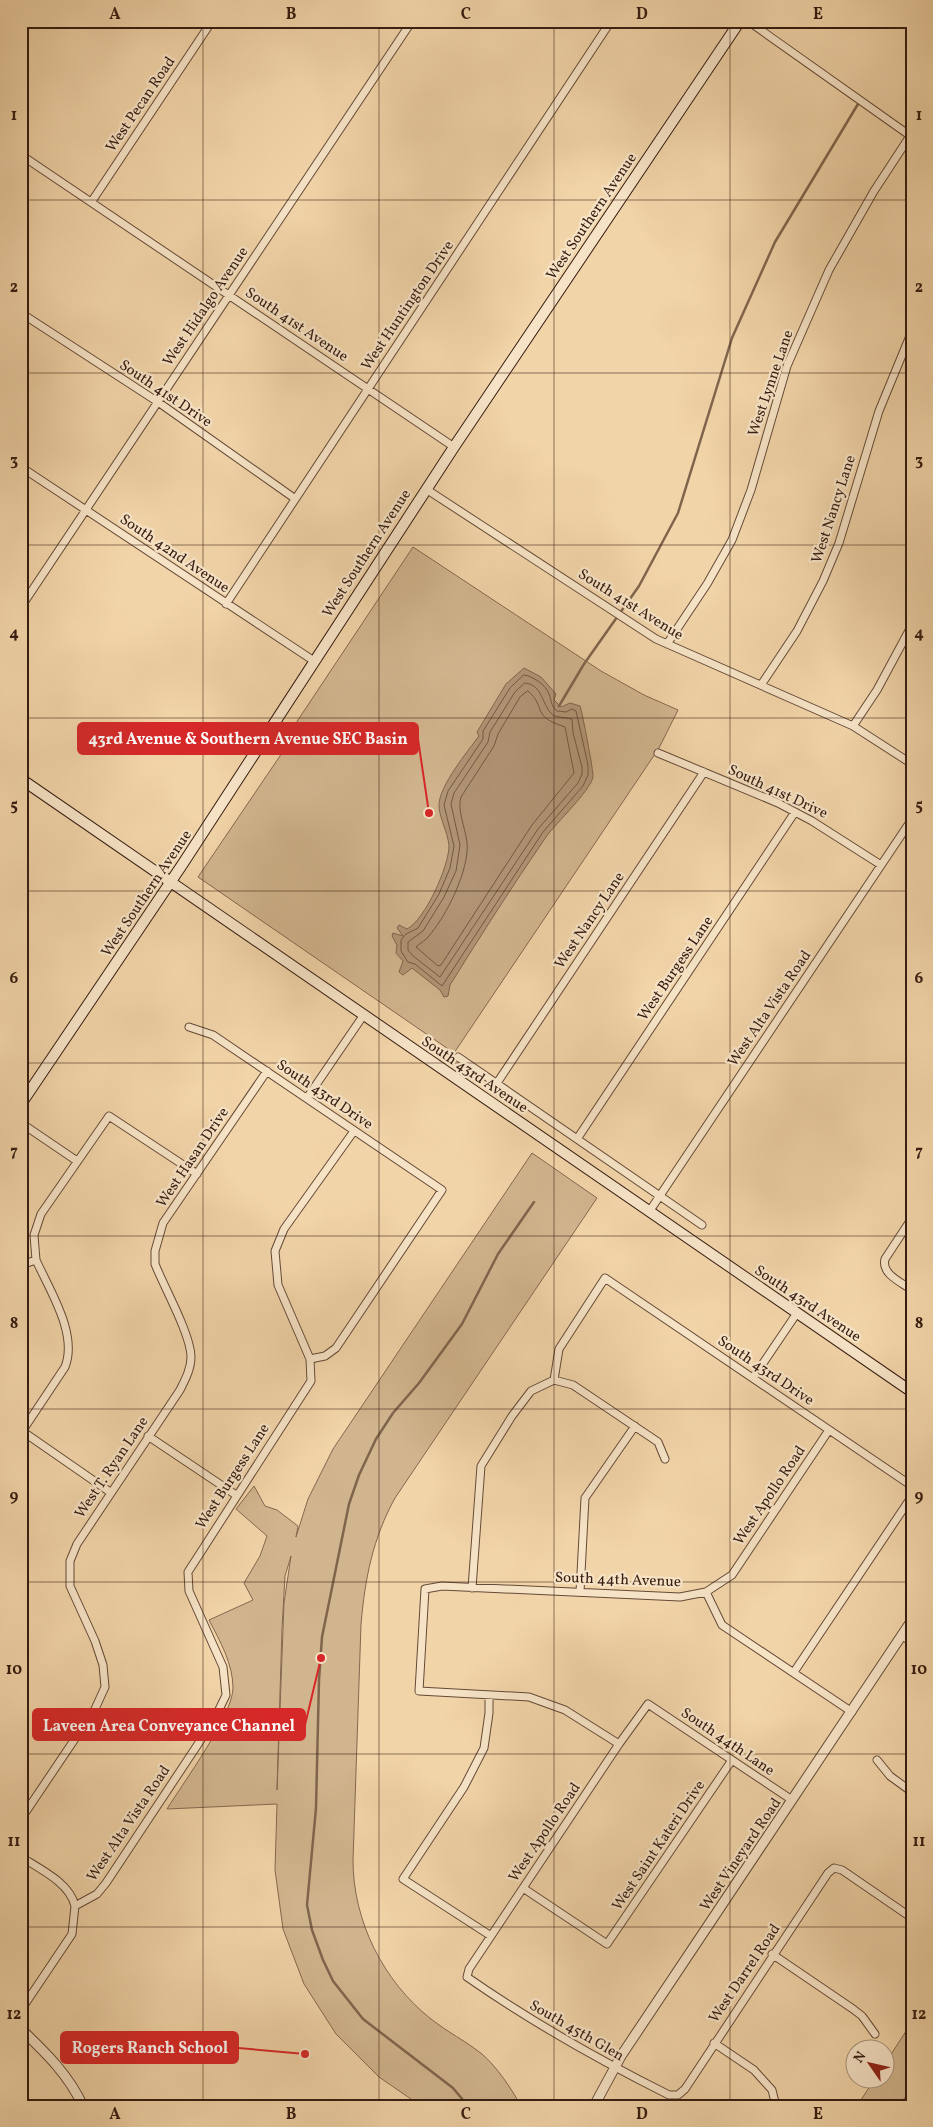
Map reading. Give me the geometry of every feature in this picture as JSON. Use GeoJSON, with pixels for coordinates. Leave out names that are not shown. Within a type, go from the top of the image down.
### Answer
{"type":"FeatureCollection","features":[{"type":"Feature","properties":{"kind":"main road","name":"West Southern Avenue"},"geometry":{"type":"LineString","coordinates":[[21,1104],[171,882],[426,489],[740,21]]}},
{"type":"Feature","properties":{"kind":"main road","name":"South 43rd Avenue"},"geometry":{"type":"LineString","coordinates":[[21,779],[908,1390]]}},
{"type":"Feature","properties":{"kind":"street","name":"West Pecan Road"},"geometry":{"type":"LineString","coordinates":[[92,202],[212,21]]}},
{"type":"Feature","properties":{"kind":"street","name":"West Hidalgo Avenue"},"geometry":{"type":"LineString","coordinates":[[21,607],[412,21]]}},
{"type":"Feature","properties":{"kind":"street","name":"West Huntington Drive"},"geometry":{"type":"LineString","coordinates":[[226,604],[294,498],[611,21]]}},
{"type":"Feature","properties":{"kind":"street"},"geometry":{"type":"LineString","coordinates":[[748,21],[911,136]]}},
{"type":"Feature","properties":{"kind":"street","name":"West Lynne Lane"},"geometry":{"type":"LineString","coordinates":[[667,644],[707,584],[732,540],[748,498],[787,366],[829,270],[869,199],[911,136]]}},
{"type":"Feature","properties":{"kind":"street","name":"South 41st Avenue"},"geometry":{"type":"LineString","coordinates":[[23,160],[92,202],[454,447]]}},
{"type":"Feature","properties":{"kind":"street","name":"South 41st Drive"},"geometry":{"type":"LineString","coordinates":[[21,313],[158,402],[294,498]]}},
{"type":"Feature","properties":{"kind":"street","name":"West Nancy Lane"},"geometry":{"type":"LineString","coordinates":[[761,686],[797,631],[836,551],[879,412],[912,331]]}},
{"type":"Feature","properties":{"kind":"street","name":"South 42nd Avenue"},"geometry":{"type":"LineString","coordinates":[[21,467],[314,661]]}},
{"type":"Feature","properties":{"kind":"street","name":"South 41st Avenue"},"geometry":{"type":"LineString","coordinates":[[426,489],[667,644],[853,726],[912,764]]}},
{"type":"Feature","properties":{"kind":"street"},"geometry":{"type":"LineString","coordinates":[[853,726],[885,676],[912,625]]}},
{"type":"Feature","properties":{"kind":"street","name":"South 41st Drive"},"geometry":{"type":"LineString","coordinates":[[658,753],[795,812],[881,865]]}},
{"type":"Feature","properties":{"kind":"street","name":"West Nancy Lane"},"geometry":{"type":"LineString","coordinates":[[497,1083],[704,772]]}},
{"type":"Feature","properties":{"kind":"street","name":"West Burgess Lane"},"geometry":{"type":"LineString","coordinates":[[578,1139],[795,812]]}},
{"type":"Feature","properties":{"kind":"street","name":"West Alta Vista Road"},"geometry":{"type":"LineString","coordinates":[[649,1212],[912,819]]}},
{"type":"Feature","properties":{"kind":"street"},"geometry":{"type":"LineString","coordinates":[[308,1098],[363,1016]]}},
{"type":"Feature","properties":{"kind":"street","name":"South 43rd Drive"},"geometry":{"type":"LineString","coordinates":[[189,1027],[213,1034],[442,1190],[336,1348],[325,1356],[310,1359]]}},
{"type":"Feature","properties":{"kind":"street","name":"South 43rd Avenue"},"geometry":{"type":"LineString","coordinates":[[458,1056],[702,1225]]}},
{"type":"Feature","properties":{"kind":"street","name":"West Hasan Drive"},"geometry":{"type":"LineString","coordinates":[[189,1369],[191,1356],[186,1337],[155,1264],[155,1251],[163,1223],[267,1071]]}},
{"type":"Feature","properties":{"kind":"street"},"geometry":{"type":"LineString","coordinates":[[110,1492],[22,1432],[65,1367],[70,1355],[69,1335],[36,1260],[34,1235],[41,1214],[109,1116],[197,1174]]}},
{"type":"Feature","properties":{"kind":"street"},"geometry":{"type":"LineString","coordinates":[[21,1123],[77,1161]]}},
{"type":"Feature","properties":{"kind":"street"},"geometry":{"type":"LineString","coordinates":[[310,1359],[278,1285],[274,1251],[284,1229],[354,1131]]}},
{"type":"Feature","properties":{"kind":"street"},"geometry":{"type":"LineString","coordinates":[[912,1218],[884,1262],[888,1274],[912,1290]]}},
{"type":"Feature","properties":{"kind":"street"},"geometry":{"type":"LineString","coordinates":[[21,1265],[36,1260]]}},
{"type":"Feature","properties":{"kind":"street","name":"South 43rd Drive"},"geometry":{"type":"LineString","coordinates":[[554,1380],[559,1349],[605,1278],[912,1486]]}},
{"type":"Feature","properties":{"kind":"street"},"geometry":{"type":"LineString","coordinates":[[753,1378],[797,1313]]}},
{"type":"Feature","properties":{"kind":"street","name":"West Burgess Lane"},"geometry":{"type":"LineString","coordinates":[[226,1695],[223,1667],[189,1591],[188,1572],[311,1381],[310,1359]]}},
{"type":"Feature","properties":{"kind":"street","name":"West T. Ryan Lane"},"geometry":{"type":"LineString","coordinates":[[21,1819],[95,1709],[105,1686],[103,1665],[95,1641],[70,1586],[70,1561],[76,1544],[180,1390],[189,1369]]}},
{"type":"Feature","properties":{"kind":"street"},"geometry":{"type":"LineString","coordinates":[[908,1390],[912,1377]]}},
{"type":"Feature","properties":{"kind":"street"},"geometry":{"type":"LineString","coordinates":[[472,1588],[482,1466],[512,1416],[531,1391],[554,1380],[573,1385],[658,1442],[665,1459]]}},
{"type":"Feature","properties":{"kind":"street"},"geometry":{"type":"LineString","coordinates":[[580,1592],[585,1498],[635,1426]]}},
{"type":"Feature","properties":{"kind":"street","name":"West Apollo Road"},"geometry":{"type":"LineString","coordinates":[[706,1592],[732,1575],[829,1430]]}},
{"type":"Feature","properties":{"kind":"street"},"geometry":{"type":"LineString","coordinates":[[148,1436],[236,1495]]}},
{"type":"Feature","properties":{"kind":"street"},"geometry":{"type":"LineString","coordinates":[[794,1672],[912,1496]]}},
{"type":"Feature","properties":{"kind":"street","name":"South 44th Avenue"},"geometry":{"type":"LineString","coordinates":[[489,1695],[419,1691],[425,1589],[442,1586],[680,1597],[706,1592]]}},
{"type":"Feature","properties":{"kind":"street"},"geometry":{"type":"LineString","coordinates":[[706,1592],[722,1625],[852,1712]]}},
{"type":"Feature","properties":{"kind":"street","name":"West Vineyard Road"},"geometry":{"type":"LineString","coordinates":[[594,2106],[614,2068],[912,1620]]}},
{"type":"Feature","properties":{"kind":"street"},"geometry":{"type":"LineString","coordinates":[[902,1636],[912,1642]]}},
{"type":"Feature","properties":{"kind":"street","name":"West Alta Vista Road"},"geometry":{"type":"LineString","coordinates":[[75,1906],[97,1894],[106,1883],[214,1720],[226,1695]]}},
{"type":"Feature","properties":{"kind":"street"},"geometry":{"type":"LineString","coordinates":[[491,1936],[403,1879],[464,1787],[484,1748],[489,1713],[489,1695],[529,1697],[565,1710],[619,1744]]}},
{"type":"Feature","properties":{"kind":"street","name":"West Apollo Road"},"geometry":{"type":"LineString","coordinates":[[467,1977],[469,1970],[491,1936],[619,1744],[648,1704]]}},
{"type":"Feature","properties":{"kind":"street","name":"South 44th Lane"},"geometry":{"type":"LineString","coordinates":[[648,1704],[792,1800]]}},
{"type":"Feature","properties":{"kind":"street","name":"West Saint Kateri Drive"},"geometry":{"type":"LineString","coordinates":[[523,1888],[607,1944],[732,1760]]}},
{"type":"Feature","properties":{"kind":"street"},"geometry":{"type":"LineString","coordinates":[[877,1760],[890,1776],[912,1792]]}},
{"type":"Feature","properties":{"kind":"street"},"geometry":{"type":"LineString","coordinates":[[21,1857],[66,1889],[74,1898],[75,1906],[72,1934],[21,2010]]}},
{"type":"Feature","properties":{"kind":"street","name":"West Darrel Road"},"geometry":{"type":"LineString","coordinates":[[678,2095],[685,2089],[772,1954],[828,1872],[834,1868],[842,1870],[912,1918]]}},
{"type":"Feature","properties":{"kind":"street"},"geometry":{"type":"LineString","coordinates":[[772,1954],[853,2008],[862,2016],[875,2034]]}},
{"type":"Feature","properties":{"kind":"street","name":"South 45th Glen"},"geometry":{"type":"LineString","coordinates":[[467,1977],[524,2016],[614,2068],[669,2095],[678,2095]]}},
{"type":"Feature","properties":{"kind":"street"},"geometry":{"type":"LineString","coordinates":[[21,2029],[59,2067],[73,2086],[82,2106]]}},
{"type":"Feature","properties":{"kind":"street"},"geometry":{"type":"LineString","coordinates":[[714,2043],[754,2070],[772,2090],[776,2106]]}},
{"type":"Feature","properties":{"kind":"shaded area"},"geometry":{"type":"Polygon","coordinates":[[[413,547],[601,671],[644,695],[678,710],[659,748],[454,1053],[198,877],[284,750],[288,735],[413,547]]]}},
{"type":"Feature","properties":{"kind":"shaded area"},"geometry":{"type":"Polygon","coordinates":[[[532,1153],[597,1198],[395,1498],[381,1528],[371,1559],[361,1624],[353,1860],[354,1883],[365,1927],[385,1968],[399,1987],[431,2019],[488,2059],[521,2106],[421,2106],[379,2077],[336,2034],[304,1984],[283,1929],[275,1870],[277,1804],[167,1809],[216,1731],[231,1700],[233,1688],[231,1670],[209,1620],[253,1600],[244,1583],[260,1556],[267,1536],[236,1509],[254,1486],[265,1506],[277,1510],[298,1526],[296,1537],[308,1499],[333,1449],[532,1153]],[[291,1556],[285,1576],[277,1790],[284,1603],[291,1556]]]}},
{"type":"Feature","properties":{"kind":"shaded area"},"geometry":{"type":"Polygon","coordinates":[[[912,2022],[912,2087],[899,2106],[857,2106],[867,2090],[896,2090],[896,2047],[912,2022]]]}},
{"type":"Feature","properties":{"kind":"water"},"geometry":{"type":"Polygon","coordinates":[[[524,668],[541,677],[556,694],[554,700],[561,707],[570,703],[580,706],[593,777],[591,783],[573,807],[546,837],[450,985],[448,996],[444,997],[440,990],[412,968],[403,975],[399,972],[403,961],[396,953],[397,945],[392,936],[393,933],[403,936],[397,928],[399,925],[407,929],[414,924],[435,892],[445,866],[449,846],[440,815],[440,797],[455,769],[479,736],[477,732],[506,684],[524,668]]]}},
{"type":"Feature","properties":{"kind":"waterway"},"geometry":{"type":"LineString","coordinates":[[559,706],[584,664],[639,586],[678,513],[732,338],[775,242],[858,104]]}},
{"type":"Feature","properties":{"kind":"waterway"},"geometry":{"type":"LineString","coordinates":[[468,2106],[453,2088],[363,2019],[333,1981],[312,1930],[307,1905],[316,1808],[322,1637],[349,1504],[359,1475],[376,1439],[393,1413],[419,1383],[462,1324],[498,1254],[534,1202]]}},
{"type":"Feature","properties":{"kind":"place","name":"43rd Avenue & Southern Avenue SEC Basin"},"geometry":{"type":"Point","coordinates":[429,813]}},
{"type":"Feature","properties":{"kind":"place","name":"Laveen Area Conveyance Channel"},"geometry":{"type":"Point","coordinates":[321,1658]}},
{"type":"Feature","properties":{"kind":"place","name":"Rogers Ranch School"},"geometry":{"type":"Point","coordinates":[305,2054]}}]}
